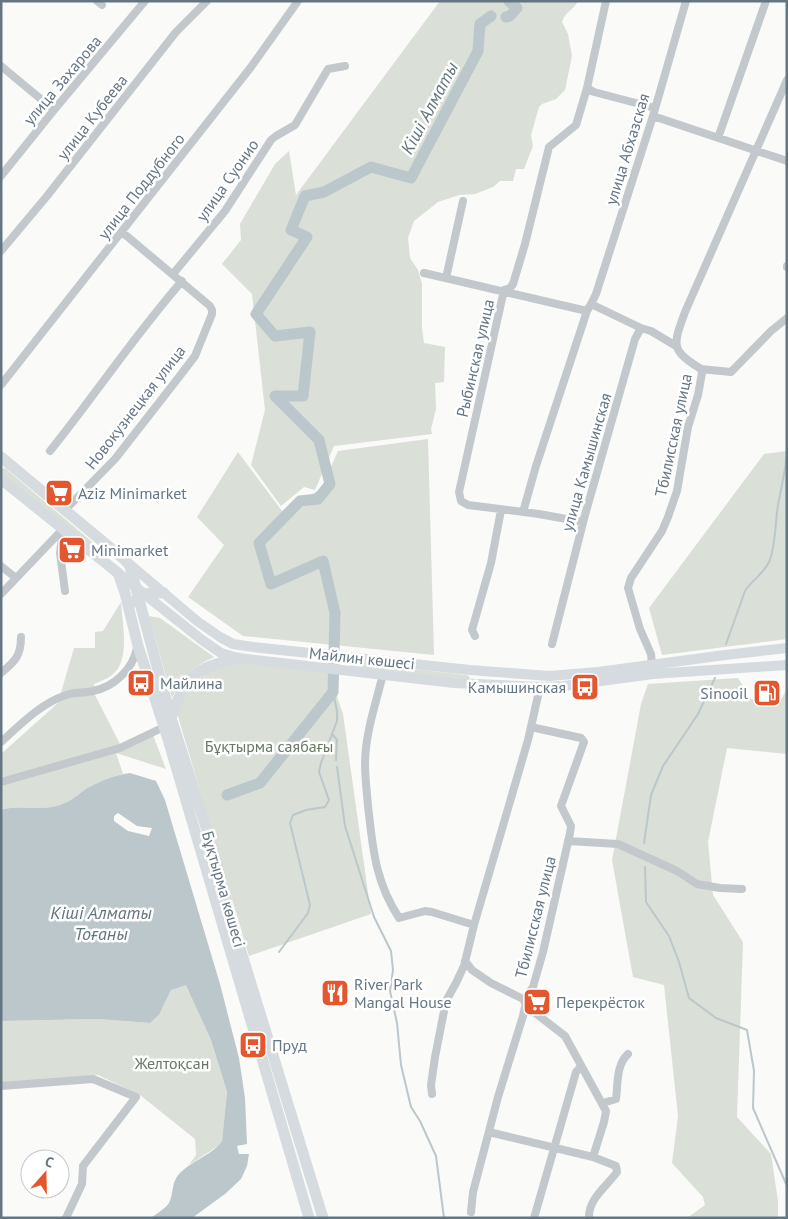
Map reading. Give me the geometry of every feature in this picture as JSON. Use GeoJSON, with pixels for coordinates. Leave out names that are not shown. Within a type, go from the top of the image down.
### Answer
{"type":"FeatureCollection","features":[{"type":"Feature","properties":{"kind":"main road","name":"Майлин көшесі"},"geometry":{"type":"LineString","coordinates":[[3,460],[197,621],[233,644],[470,670],[549,676],[598,672],[787,648]]}},
{"type":"Feature","properties":{"kind":"main road","name":"Майлин көшесі"},"geometry":{"type":"LineString","coordinates":[[1,479],[118,573],[139,593],[207,644],[222,653],[238,658],[454,683],[540,687],[564,686],[653,674],[787,665]]}},
{"type":"Feature","properties":{"kind":"main road","name":"Бұқтырма көшесі"},"geometry":{"type":"LineString","coordinates":[[125,560],[130,566],[139,593],[168,722],[309,1218]]}},
{"type":"Feature","properties":{"kind":"main road","name":"Бұқтырма көшесі"},"geometry":{"type":"LineString","coordinates":[[118,573],[138,646],[168,722],[217,861],[232,922],[323,1218]]}},
{"type":"Feature","properties":{"kind":"main road"},"geometry":{"type":"LineString","coordinates":[[129,610],[139,593],[164,592]]}},
{"type":"Feature","properties":{"kind":"main road"},"geometry":{"type":"LineString","coordinates":[[752,652],[750,660],[757,667]]}},
{"type":"Feature","properties":{"kind":"main road"},"geometry":{"type":"LineString","coordinates":[[168,722],[178,697],[190,678],[206,666],[238,658]]}},
{"type":"Feature","properties":{"kind":"street","name":"улица Захарова"},"geometry":{"type":"LineString","coordinates":[[1,176],[145,1]]}},
{"type":"Feature","properties":{"kind":"street","name":"улица Кубеева"},"geometry":{"type":"LineString","coordinates":[[1,251],[53,189],[176,32],[207,1]]}},
{"type":"Feature","properties":{"kind":"street","name":"улица Поддубного"},"geometry":{"type":"LineString","coordinates":[[1,385],[252,67],[298,1]]}},
{"type":"Feature","properties":{"kind":"street","name":"Рыбинская улица"},"geometry":{"type":"LineString","coordinates":[[583,522],[468,505],[461,501],[459,492],[504,290],[510,288],[513,284],[549,147],[576,125],[587,88],[606,1]]}},
{"type":"Feature","properties":{"kind":"street","name":"улица Абхазская"},"geometry":{"type":"LineString","coordinates":[[523,512],[536,466],[589,307],[596,294],[654,112],[686,1]]}},
{"type":"Feature","properties":{"kind":"street"},"geometry":{"type":"LineString","coordinates":[[718,138],[766,1]]}},
{"type":"Feature","properties":{"kind":"street"},"geometry":{"type":"LineString","coordinates":[[1,66],[54,110]]}},
{"type":"Feature","properties":{"kind":"street","name":"улица Суонио"},"geometry":{"type":"LineString","coordinates":[[173,274],[225,211],[271,140],[295,125],[328,69],[345,66]]}},
{"type":"Feature","properties":{"kind":"street"},"geometry":{"type":"LineString","coordinates":[[424,273],[504,290],[580,311],[589,307],[651,331],[676,346],[678,332],[685,312],[787,80]]}},
{"type":"Feature","properties":{"kind":"street"},"geometry":{"type":"LineString","coordinates":[[587,88],[748,149],[787,161]]}},
{"type":"Feature","properties":{"kind":"street"},"geometry":{"type":"LineString","coordinates":[[446,278],[463,201]]}},
{"type":"Feature","properties":{"kind":"street","name":"Новокузнецкая улица"},"geometry":{"type":"LineString","coordinates":[[65,510],[115,459],[194,356],[212,310],[182,281],[122,232]]}},
{"type":"Feature","properties":{"kind":"street"},"geometry":{"type":"LineString","coordinates":[[50,451],[91,400],[151,316],[182,281]]}},
{"type":"Feature","properties":{"kind":"street"},"geometry":{"type":"LineString","coordinates":[[701,369],[731,372],[771,331],[787,318]]}},
{"type":"Feature","properties":{"kind":"street","name":"улица Камышинская"},"geometry":{"type":"LineString","coordinates":[[552,644],[583,522],[632,348],[641,328]]}},
{"type":"Feature","properties":{"kind":"street","name":"Тбилисская улица"},"geometry":{"type":"LineString","coordinates":[[652,664],[651,654],[640,629],[628,588],[631,578],[662,531],[677,492],[688,427],[702,373],[701,369],[684,359],[676,346]]}},
{"type":"Feature","properties":{"kind":"street"},"geometry":{"type":"LineString","coordinates":[[474,636],[472,630],[491,563],[501,510]]}},
{"type":"Feature","properties":{"kind":"street"},"geometry":{"type":"LineString","coordinates":[[1,594],[63,528]]}},
{"type":"Feature","properties":{"kind":"street"},"geometry":{"type":"LineString","coordinates":[[63,528],[60,553],[65,591]]}},
{"type":"Feature","properties":{"kind":"street"},"geometry":{"type":"LineString","coordinates":[[1,566],[16,578]]}},
{"type":"Feature","properties":{"kind":"street"},"geometry":{"type":"LineString","coordinates":[[1,673],[16,661],[21,647],[20,637]]}},
{"type":"Feature","properties":{"kind":"street"},"geometry":{"type":"LineString","coordinates":[[1,742],[33,713],[67,694],[101,689],[118,678],[132,664],[138,646]]}},
{"type":"Feature","properties":{"kind":"street"},"geometry":{"type":"LineString","coordinates":[[383,674],[364,763],[372,841],[376,867],[383,888],[399,918],[432,912],[474,926]]}},
{"type":"Feature","properties":{"kind":"street"},"geometry":{"type":"LineString","coordinates":[[432,1094],[431,1085],[435,1057],[446,1000],[456,983],[465,961],[531,727],[540,687]]}},
{"type":"Feature","properties":{"kind":"street"},"geometry":{"type":"LineString","coordinates":[[1,782],[120,748],[168,722]]}},
{"type":"Feature","properties":{"kind":"street","name":"Тбилисская улица"},"geometry":{"type":"LineString","coordinates":[[471,1212],[473,1192],[508,1061],[543,952],[570,826],[560,806],[584,742],[581,738],[531,727]]}},
{"type":"Feature","properties":{"kind":"street"},"geometry":{"type":"LineString","coordinates":[[568,841],[618,844],[677,871],[697,884],[742,889]]}},
{"type":"Feature","properties":{"kind":"street"},"geometry":{"type":"LineString","coordinates":[[465,961],[472,970],[491,983],[523,999],[526,1005],[565,1036],[606,1111],[593,1157]]}},
{"type":"Feature","properties":{"kind":"street"},"geometry":{"type":"LineString","coordinates":[[603,1103],[616,1099],[618,1072],[623,1059],[628,1054]]}},
{"type":"Feature","properties":{"kind":"street"},"geometry":{"type":"LineString","coordinates":[[534,1218],[576,1072],[581,1066]]}},
{"type":"Feature","properties":{"kind":"street"},"geometry":{"type":"LineString","coordinates":[[1,1086],[93,1079],[136,1097],[83,1166],[82,1184],[66,1218]]}},
{"type":"Feature","properties":{"kind":"street"},"geometry":{"type":"LineString","coordinates":[[489,1132],[554,1146],[593,1157],[616,1166],[617,1172],[594,1198],[589,1218]]}},
{"type":"Feature","properties":{"kind":"green space"},"geometry":{"type":"Polygon","coordinates":[[[440,1],[578,1],[565,15],[562,22],[568,34],[572,56],[565,90],[556,99],[539,107],[531,135],[533,146],[524,169],[516,169],[513,181],[500,181],[493,187],[475,194],[459,195],[438,202],[414,221],[408,238],[410,258],[418,270],[422,284],[424,343],[445,347],[444,382],[435,383],[436,409],[431,429],[432,434],[334,446],[315,490],[304,487],[281,506],[251,465],[265,410],[252,294],[222,264],[241,240],[240,224],[275,164],[289,151],[296,195],[440,1]]]}},
{"type":"Feature","properties":{"kind":"green space"},"geometry":{"type":"Polygon","coordinates":[[[428,439],[434,655],[243,636],[188,597],[224,545],[197,517],[238,452],[282,511],[321,489],[338,451],[428,439]]]}},
{"type":"Feature","properties":{"kind":"green space"},"geometry":{"type":"Polygon","coordinates":[[[787,451],[787,639],[662,655],[649,608],[764,454],[787,451]]]}},
{"type":"Feature","properties":{"kind":"green space"},"geometry":{"type":"Polygon","coordinates":[[[5,468],[97,546],[107,557],[1,477],[1,469],[5,468]]]}},
{"type":"Feature","properties":{"kind":"green space"},"geometry":{"type":"Polygon","coordinates":[[[121,602],[124,630],[122,660],[118,669],[112,675],[94,684],[95,695],[121,746],[153,735],[166,769],[116,753],[123,774],[92,786],[67,802],[42,808],[8,808],[1,810],[1,754],[58,703],[74,648],[95,648],[95,632],[103,631],[121,602]]]}},
{"type":"Feature","properties":{"kind":"green space"},"geometry":{"type":"Polygon","coordinates":[[[149,616],[160,618],[214,657],[189,673],[172,698],[149,616]]]}},
{"type":"Feature","properties":{"kind":"green space","name":"Бұқтырма саябағы"},"geometry":{"type":"Polygon","coordinates":[[[234,662],[329,673],[343,714],[371,914],[249,956],[177,713],[187,689],[209,671],[234,662]]]}},
{"type":"Feature","properties":{"kind":"green space"},"geometry":{"type":"Polygon","coordinates":[[[351,662],[466,675],[469,676],[470,680],[350,667],[351,662]]]}},
{"type":"Feature","properties":{"kind":"green space"},"geometry":{"type":"Polygon","coordinates":[[[738,678],[751,699],[780,702],[787,688],[787,754],[727,748],[708,842],[713,895],[743,942],[737,1117],[771,1154],[778,1201],[778,1218],[687,1218],[705,1205],[703,1197],[672,1163],[678,1116],[664,985],[633,977],[612,860],[641,704],[648,684],[738,678]]]}},
{"type":"Feature","properties":{"kind":"green space","name":"Желтоқсан"},"geometry":{"type":"Polygon","coordinates":[[[186,984],[211,1040],[227,1092],[222,1141],[218,1146],[189,1165],[196,1155],[195,1139],[140,1095],[98,1075],[1,1083],[1,1021],[97,1019],[150,1023],[159,1015],[171,990],[186,984]]]}},
{"type":"Feature","properties":{"kind":"water","name":"Кіші Алматы Тоғаны"},"geometry":{"type":"Polygon","coordinates":[[[130,773],[156,781],[165,800],[220,984],[239,1058],[245,1098],[247,1144],[237,1146],[239,1154],[249,1154],[247,1166],[241,1179],[225,1194],[192,1218],[151,1218],[169,1203],[179,1174],[214,1150],[222,1141],[227,1092],[211,1040],[186,985],[171,990],[159,1015],[150,1023],[97,1019],[1,1021],[1,810],[61,805],[97,783],[130,773]],[[118,813],[114,816],[114,821],[128,831],[149,836],[152,828],[137,826],[118,813]]]}},
{"type":"Feature","properties":{"kind":"waterway","name":"Кіші Алматы"},"geometry":{"type":"LineString","coordinates":[[506,17],[510,16],[517,8],[509,1]]}},
{"type":"Feature","properties":{"kind":"waterway","name":"Кіші Алматы"},"geometry":{"type":"LineString","coordinates":[[227,795],[260,783],[333,692],[335,613],[323,561],[271,584],[259,543],[300,501],[318,499],[330,484],[319,440],[275,396],[303,396],[310,332],[275,336],[256,314],[307,237],[291,230],[305,196],[324,192],[371,167],[411,178],[478,51],[480,24],[491,16]]}},
{"type":"Feature","properties":{"kind":"waterway"},"geometry":{"type":"LineString","coordinates":[[726,644],[745,591],[764,570],[771,556],[787,452]]}},
{"type":"Feature","properties":{"kind":"waterway"},"geometry":{"type":"LineString","coordinates":[[644,843],[651,795],[663,766],[698,714],[715,678]]}},
{"type":"Feature","properties":{"kind":"waterway"},"geometry":{"type":"LineString","coordinates":[[279,952],[308,913],[310,905],[290,823],[293,815],[306,810],[325,807],[329,800],[319,772],[337,721],[333,692]]}},
{"type":"Feature","properties":{"kind":"waterway"},"geometry":{"type":"LineString","coordinates":[[332,734],[337,740],[336,760]]}},
{"type":"Feature","properties":{"kind":"waterway"},"geometry":{"type":"LineString","coordinates":[[337,767],[345,826],[374,917],[391,951],[393,970],[390,991],[397,1023],[401,1065],[411,1107],[420,1121],[436,1156],[444,1218]]}},
{"type":"Feature","properties":{"kind":"waterway"},"geometry":{"type":"LineString","coordinates":[[645,867],[646,902],[669,936],[679,962],[689,998],[716,1018],[747,1030],[754,1071],[753,1108],[787,1186]]}},
{"type":"Feature","properties":{"kind":"place","name":"Aziz Minimarket"},"geometry":{"type":"Point","coordinates":[59,493]}},
{"type":"Feature","properties":{"kind":"place","name":"Minimarket"},"geometry":{"type":"Point","coordinates":[72,550]}},
{"type":"Feature","properties":{"kind":"place","name":"Майлина"},"geometry":{"type":"Point","coordinates":[141,683]}},
{"type":"Feature","properties":{"kind":"place","name":"Камышинская"},"geometry":{"type":"Point","coordinates":[585,687]}},
{"type":"Feature","properties":{"kind":"place","name":"Sinooil"},"geometry":{"type":"Point","coordinates":[767,693]}},
{"type":"Feature","properties":{"kind":"place","name":"River Park Mangal House"},"geometry":{"type":"Point","coordinates":[335,993]}},
{"type":"Feature","properties":{"kind":"place","name":"Перекрёсток"},"geometry":{"type":"Point","coordinates":[537,1002]}},
{"type":"Feature","properties":{"kind":"place","name":"Пруд"},"geometry":{"type":"Point","coordinates":[253,1045]}}]}
